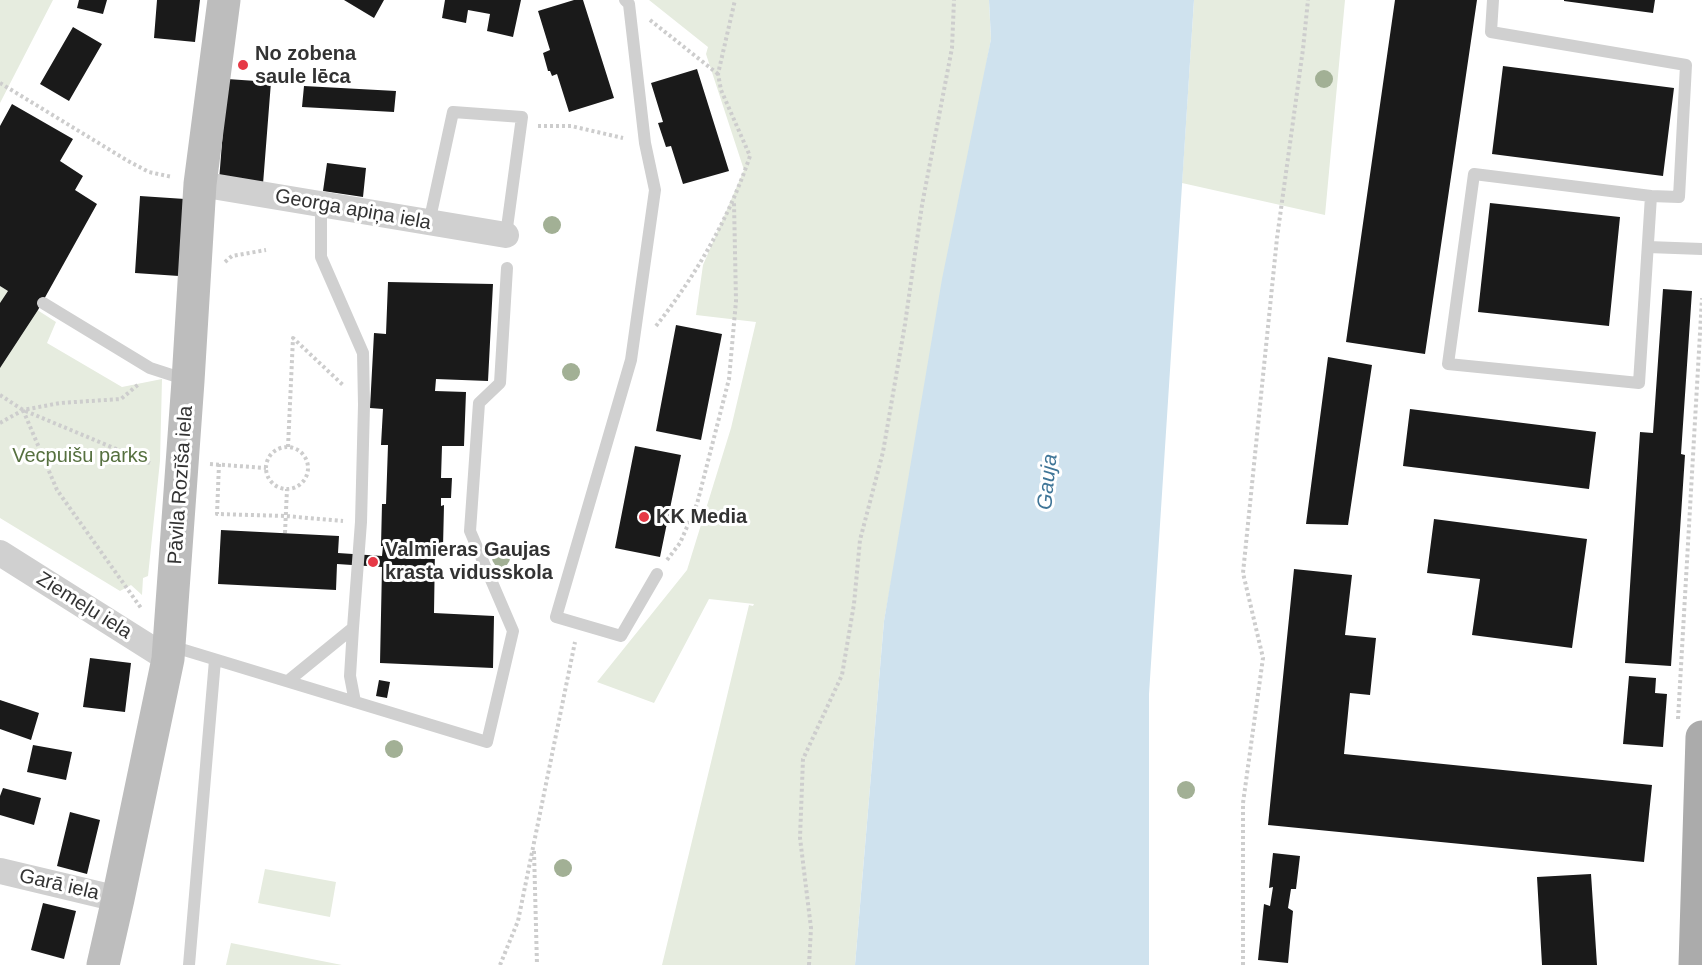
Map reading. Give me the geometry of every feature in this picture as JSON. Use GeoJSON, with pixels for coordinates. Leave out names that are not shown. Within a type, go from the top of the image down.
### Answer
{"type":"FeatureCollection","features":[{"type":"Feature","properties":{"kind":"main road"},"geometry":{"type":"LineString","coordinates":[[1690,734],[1699,913],[1695,965]]}},
{"type":"Feature","properties":{"kind":"street","name":"Pāvila Rozīša iela"},"geometry":{"type":"LineString","coordinates":[[103,965],[169,652],[188,381],[192,186],[224,0]]}},
{"type":"Feature","properties":{"kind":"street","name":"Georga apiņa iela"},"geometry":{"type":"LineString","coordinates":[[192,186],[321,204],[506,235]]}},
{"type":"Feature","properties":{"kind":"street","name":"Ziemeļu iela"},"geometry":{"type":"LineString","coordinates":[[0,553],[169,652]]}},
{"type":"Feature","properties":{"kind":"street","name":"Garā iela"},"geometry":{"type":"LineString","coordinates":[[0,871],[118,899]]}},
{"type":"Feature","properties":{"kind":"lane"},"geometry":{"type":"LineString","coordinates":[[1493,0],[1491,32],[1686,65],[1679,197],[1651,196],[1474,174],[1448,364],[1639,383],[1651,196]]}},
{"type":"Feature","properties":{"kind":"lane"},"geometry":{"type":"LineString","coordinates":[[627,2],[645,143],[656,190],[631,360],[556,617],[621,636],[657,574]]}},
{"type":"Feature","properties":{"kind":"lane"},"geometry":{"type":"LineString","coordinates":[[429,223],[453,112],[522,117],[506,235]]}},
{"type":"Feature","properties":{"kind":"lane"},"geometry":{"type":"LineString","coordinates":[[321,204],[321,257],[363,353],[361,522],[350,676],[354,702]]}},
{"type":"Feature","properties":{"kind":"lane"},"geometry":{"type":"LineString","coordinates":[[1648,247],[1702,249]]}},
{"type":"Feature","properties":{"kind":"lane"},"geometry":{"type":"LineString","coordinates":[[169,652],[215,660],[487,742],[513,631],[470,531],[479,403],[500,383],[507,268]]}},
{"type":"Feature","properties":{"kind":"lane"},"geometry":{"type":"LineString","coordinates":[[42,303],[150,368],[188,381]]}},
{"type":"Feature","properties":{"kind":"lane"},"geometry":{"type":"LineString","coordinates":[[288,681],[353,628]]}},
{"type":"Feature","properties":{"kind":"lane"},"geometry":{"type":"LineString","coordinates":[[189,965],[215,660]]}},
{"type":"Feature","properties":{"kind":"path"},"geometry":{"type":"LineString","coordinates":[[631,360],[681,295],[708,250],[734,201],[750,156],[721,90],[718,74],[735,0]]}},
{"type":"Feature","properties":{"kind":"path"},"geometry":{"type":"LineString","coordinates":[[809,965],[811,928],[800,838],[802,759],[842,675],[854,604],[860,540],[883,452],[922,205],[952,48],[954,0]]}},
{"type":"Feature","properties":{"kind":"path"},"geometry":{"type":"LineString","coordinates":[[1243,965],[1243,803],[1263,658],[1243,573],[1277,238],[1308,0]]}},
{"type":"Feature","properties":{"kind":"path"},"geometry":{"type":"LineString","coordinates":[[627,2],[718,74]]}},
{"type":"Feature","properties":{"kind":"path"},"geometry":{"type":"LineString","coordinates":[[0,83],[149,172],[192,186]]}},
{"type":"Feature","properties":{"kind":"path"},"geometry":{"type":"LineString","coordinates":[[521,126],[571,126],[622,138]]}},
{"type":"Feature","properties":{"kind":"path"},"geometry":{"type":"LineString","coordinates":[[657,574],[680,543],[697,504],[729,379],[736,301],[734,201]]}},
{"type":"Feature","properties":{"kind":"path"},"geometry":{"type":"LineString","coordinates":[[219,267],[232,256],[266,250]]}},
{"type":"Feature","properties":{"kind":"path"},"geometry":{"type":"LineString","coordinates":[[1690,734],[1702,298]]}},
{"type":"Feature","properties":{"kind":"path"},"geometry":{"type":"LineString","coordinates":[[288,447],[293,338],[364,405]]}},
{"type":"Feature","properties":{"kind":"path"},"geometry":{"type":"LineString","coordinates":[[0,423],[23,410],[60,403],[120,399],[142,381],[150,368]]}},
{"type":"Feature","properties":{"kind":"path"},"geometry":{"type":"LineString","coordinates":[[0,395],[23,410],[161,467]]}},
{"type":"Feature","properties":{"kind":"path"},"geometry":{"type":"LineString","coordinates":[[23,410],[57,490],[141,608]]}},
{"type":"Feature","properties":{"kind":"path"},"geometry":{"type":"LineString","coordinates":[[288,447],[298,450],[306,458],[308,469],[305,479],[297,487],[287,489],[276,486],[269,478],[266,468],[269,457],[277,450],[288,447]]}},
{"type":"Feature","properties":{"kind":"path"},"geometry":{"type":"LineString","coordinates":[[266,468],[219,464],[217,514],[286,516],[361,522]]}},
{"type":"Feature","properties":{"kind":"path"},"geometry":{"type":"LineString","coordinates":[[285,533],[287,489]]}},
{"type":"Feature","properties":{"kind":"path"},"geometry":{"type":"LineString","coordinates":[[500,965],[518,921],[579,624]]}},
{"type":"Feature","properties":{"kind":"path"},"geometry":{"type":"LineString","coordinates":[[534,844],[537,965]]}},
{"type":"Feature","properties":{"kind":"green space"},"geometry":{"type":"Polygon","coordinates":[[[0,0],[53,0],[0,103],[0,0]]]}},
{"type":"Feature","properties":{"kind":"green space"},"geometry":{"type":"Polygon","coordinates":[[[649,0],[989,0],[991,39],[884,621],[855,965],[662,965],[749,605],[754,604],[709,599],[654,703],[597,682],[687,570],[731,428],[756,322],[696,315],[703,265],[744,170],[706,54],[708,47],[649,0]]]}},
{"type":"Feature","properties":{"kind":"green space"},"geometry":{"type":"Polygon","coordinates":[[[1194,0],[1345,0],[1325,215],[1182,183],[1194,0]]]}},
{"type":"Feature","properties":{"kind":"green space","name":"Vecpuišu parks"},"geometry":{"type":"Polygon","coordinates":[[[0,286],[56,322],[47,343],[122,387],[162,379],[160,461],[148,576],[143,578],[142,595],[131,585],[120,591],[0,518],[0,286]]]}},
{"type":"Feature","properties":{"kind":"green space"},"geometry":{"type":"Polygon","coordinates":[[[265,869],[336,882],[330,917],[258,903],[265,869]]]}},
{"type":"Feature","properties":{"kind":"green space"},"geometry":{"type":"Polygon","coordinates":[[[231,943],[342,965],[226,965],[231,943]]]}},
{"type":"Feature","properties":{"kind":"water","name":"Gauja"},"geometry":{"type":"Polygon","coordinates":[[[989,0],[1194,0],[1149,694],[1149,965],[855,965],[884,621],[942,279],[991,39],[989,0]]]}},
{"type":"Feature","properties":{"kind":"building"},"geometry":{"type":"Polygon","coordinates":[[[79,0],[107,0],[103,14],[77,8],[79,0]]]}},
{"type":"Feature","properties":{"kind":"building"},"geometry":{"type":"Polygon","coordinates":[[[157,0],[200,0],[195,42],[154,38],[157,0]]]}},
{"type":"Feature","properties":{"kind":"building"},"geometry":{"type":"Polygon","coordinates":[[[344,0],[384,0],[374,18],[344,0]]]}},
{"type":"Feature","properties":{"kind":"building"},"geometry":{"type":"Polygon","coordinates":[[[445,0],[521,0],[513,37],[487,31],[490,14],[468,10],[466,23],[442,18],[445,0]]]}},
{"type":"Feature","properties":{"kind":"building"},"geometry":{"type":"Polygon","coordinates":[[[574,0],[583,0],[614,98],[569,112],[557,74],[552,76],[548,71],[543,53],[550,50],[538,11],[574,0]]]}},
{"type":"Feature","properties":{"kind":"building"},"geometry":{"type":"Polygon","coordinates":[[[1395,0],[1477,0],[1425,354],[1346,342],[1395,0]]]}},
{"type":"Feature","properties":{"kind":"building"},"geometry":{"type":"Polygon","coordinates":[[[1564,0],[1655,0],[1653,13],[1564,0]]]}},
{"type":"Feature","properties":{"kind":"building"},"geometry":{"type":"Polygon","coordinates":[[[73,27],[102,44],[69,101],[40,84],[73,27]]]}},
{"type":"Feature","properties":{"kind":"building"},"geometry":{"type":"Polygon","coordinates":[[[1503,66],[1674,88],[1663,176],[1492,154],[1503,66]]]}},
{"type":"Feature","properties":{"kind":"building"},"geometry":{"type":"Polygon","coordinates":[[[697,69],[729,171],[683,184],[671,146],[666,147],[658,123],[663,122],[651,83],[697,69]]]}},
{"type":"Feature","properties":{"kind":"building"},"geometry":{"type":"Polygon","coordinates":[[[227,79],[271,82],[263,184],[219,181],[227,79]]]}},
{"type":"Feature","properties":{"kind":"building"},"geometry":{"type":"Polygon","coordinates":[[[304,86],[396,91],[394,112],[302,107],[304,86]]]}},
{"type":"Feature","properties":{"kind":"building"},"geometry":{"type":"Polygon","coordinates":[[[12,104],[73,139],[60,161],[83,176],[75,190],[97,204],[38,310],[0,368],[0,303],[8,291],[0,286],[0,126],[12,104]]]}},
{"type":"Feature","properties":{"kind":"building"},"geometry":{"type":"Polygon","coordinates":[[[327,163],[366,168],[363,197],[323,191],[327,163]]]}},
{"type":"Feature","properties":{"kind":"building"},"geometry":{"type":"Polygon","coordinates":[[[140,196],[185,199],[179,276],[135,273],[140,196]]]}},
{"type":"Feature","properties":{"kind":"building"},"geometry":{"type":"Polygon","coordinates":[[[1490,203],[1620,217],[1609,326],[1478,312],[1490,203]]]}},
{"type":"Feature","properties":{"kind":"building"},"geometry":{"type":"Polygon","coordinates":[[[388,282],[493,284],[488,381],[436,379],[435,391],[466,392],[464,446],[442,446],[441,478],[452,478],[451,498],[441,498],[441,506],[444,505],[443,547],[435,548],[434,613],[494,616],[493,668],[380,663],[382,567],[337,564],[336,590],[218,584],[221,530],[339,536],[338,553],[382,556],[382,504],[386,504],[388,445],[381,445],[383,409],[370,408],[374,333],[386,334],[388,282]]]}},
{"type":"Feature","properties":{"kind":"building"},"geometry":{"type":"Polygon","coordinates":[[[1663,289],[1692,291],[1681,454],[1685,455],[1671,666],[1625,663],[1640,432],[1653,433],[1663,289]]]}},
{"type":"Feature","properties":{"kind":"building"},"geometry":{"type":"Polygon","coordinates":[[[676,325],[722,334],[701,440],[656,431],[676,325]]]}},
{"type":"Feature","properties":{"kind":"building"},"geometry":{"type":"Polygon","coordinates":[[[1328,357],[1372,365],[1348,525],[1306,524],[1328,357]]]}},
{"type":"Feature","properties":{"kind":"building"},"geometry":{"type":"Polygon","coordinates":[[[1410,409],[1596,432],[1589,489],[1403,466],[1410,409]]]}},
{"type":"Feature","properties":{"kind":"building"},"geometry":{"type":"Polygon","coordinates":[[[635,446],[681,455],[660,557],[615,548],[635,446]]]}},
{"type":"Feature","properties":{"kind":"building"},"geometry":{"type":"Polygon","coordinates":[[[1434,519],[1587,539],[1572,648],[1472,635],[1480,579],[1427,573],[1434,519]]]}},
{"type":"Feature","properties":{"kind":"building"},"geometry":{"type":"Polygon","coordinates":[[[1294,569],[1352,575],[1345,635],[1376,638],[1370,695],[1350,693],[1344,754],[1652,785],[1644,862],[1268,825],[1294,569]]]}},
{"type":"Feature","properties":{"kind":"building"},"geometry":{"type":"Polygon","coordinates":[[[90,658],[131,663],[125,712],[83,707],[90,658]]]}},
{"type":"Feature","properties":{"kind":"building"},"geometry":{"type":"Polygon","coordinates":[[[1629,676],[1656,678],[1655,693],[1667,694],[1663,747],[1623,744],[1629,676]]]}},
{"type":"Feature","properties":{"kind":"building"},"geometry":{"type":"Polygon","coordinates":[[[379,680],[390,682],[387,698],[376,696],[379,680]]]}},
{"type":"Feature","properties":{"kind":"building"},"geometry":{"type":"Polygon","coordinates":[[[0,700],[39,713],[31,740],[0,729],[0,700]]]}},
{"type":"Feature","properties":{"kind":"building"},"geometry":{"type":"Polygon","coordinates":[[[33,745],[72,752],[66,780],[27,772],[33,745]]]}},
{"type":"Feature","properties":{"kind":"building"},"geometry":{"type":"Polygon","coordinates":[[[3,788],[41,798],[34,825],[0,815],[0,796],[3,788]]]}},
{"type":"Feature","properties":{"kind":"building"},"geometry":{"type":"Polygon","coordinates":[[[70,812],[100,820],[87,874],[57,866],[70,812]]]}},
{"type":"Feature","properties":{"kind":"building"},"geometry":{"type":"Polygon","coordinates":[[[1273,853],[1300,856],[1296,889],[1291,889],[1288,908],[1293,911],[1288,963],[1258,960],[1264,904],[1270,906],[1273,887],[1269,888],[1273,853]]]}},
{"type":"Feature","properties":{"kind":"building"},"geometry":{"type":"Polygon","coordinates":[[[1591,874],[1597,965],[1542,965],[1537,877],[1591,874]]]}},
{"type":"Feature","properties":{"kind":"building"},"geometry":{"type":"Polygon","coordinates":[[[43,903],[76,911],[64,959],[31,950],[43,903]]]}},
{"type":"Feature","properties":{"kind":"place","name":"No zobena saule lēca"},"geometry":{"type":"Point","coordinates":[243,65]}},
{"type":"Feature","properties":{"kind":"place","name":"KK Media"},"geometry":{"type":"Point","coordinates":[644,517]}},
{"type":"Feature","properties":{"kind":"place","name":"Valmieras Gaujas krasta vidusskola"},"geometry":{"type":"Point","coordinates":[373,562]}}]}
